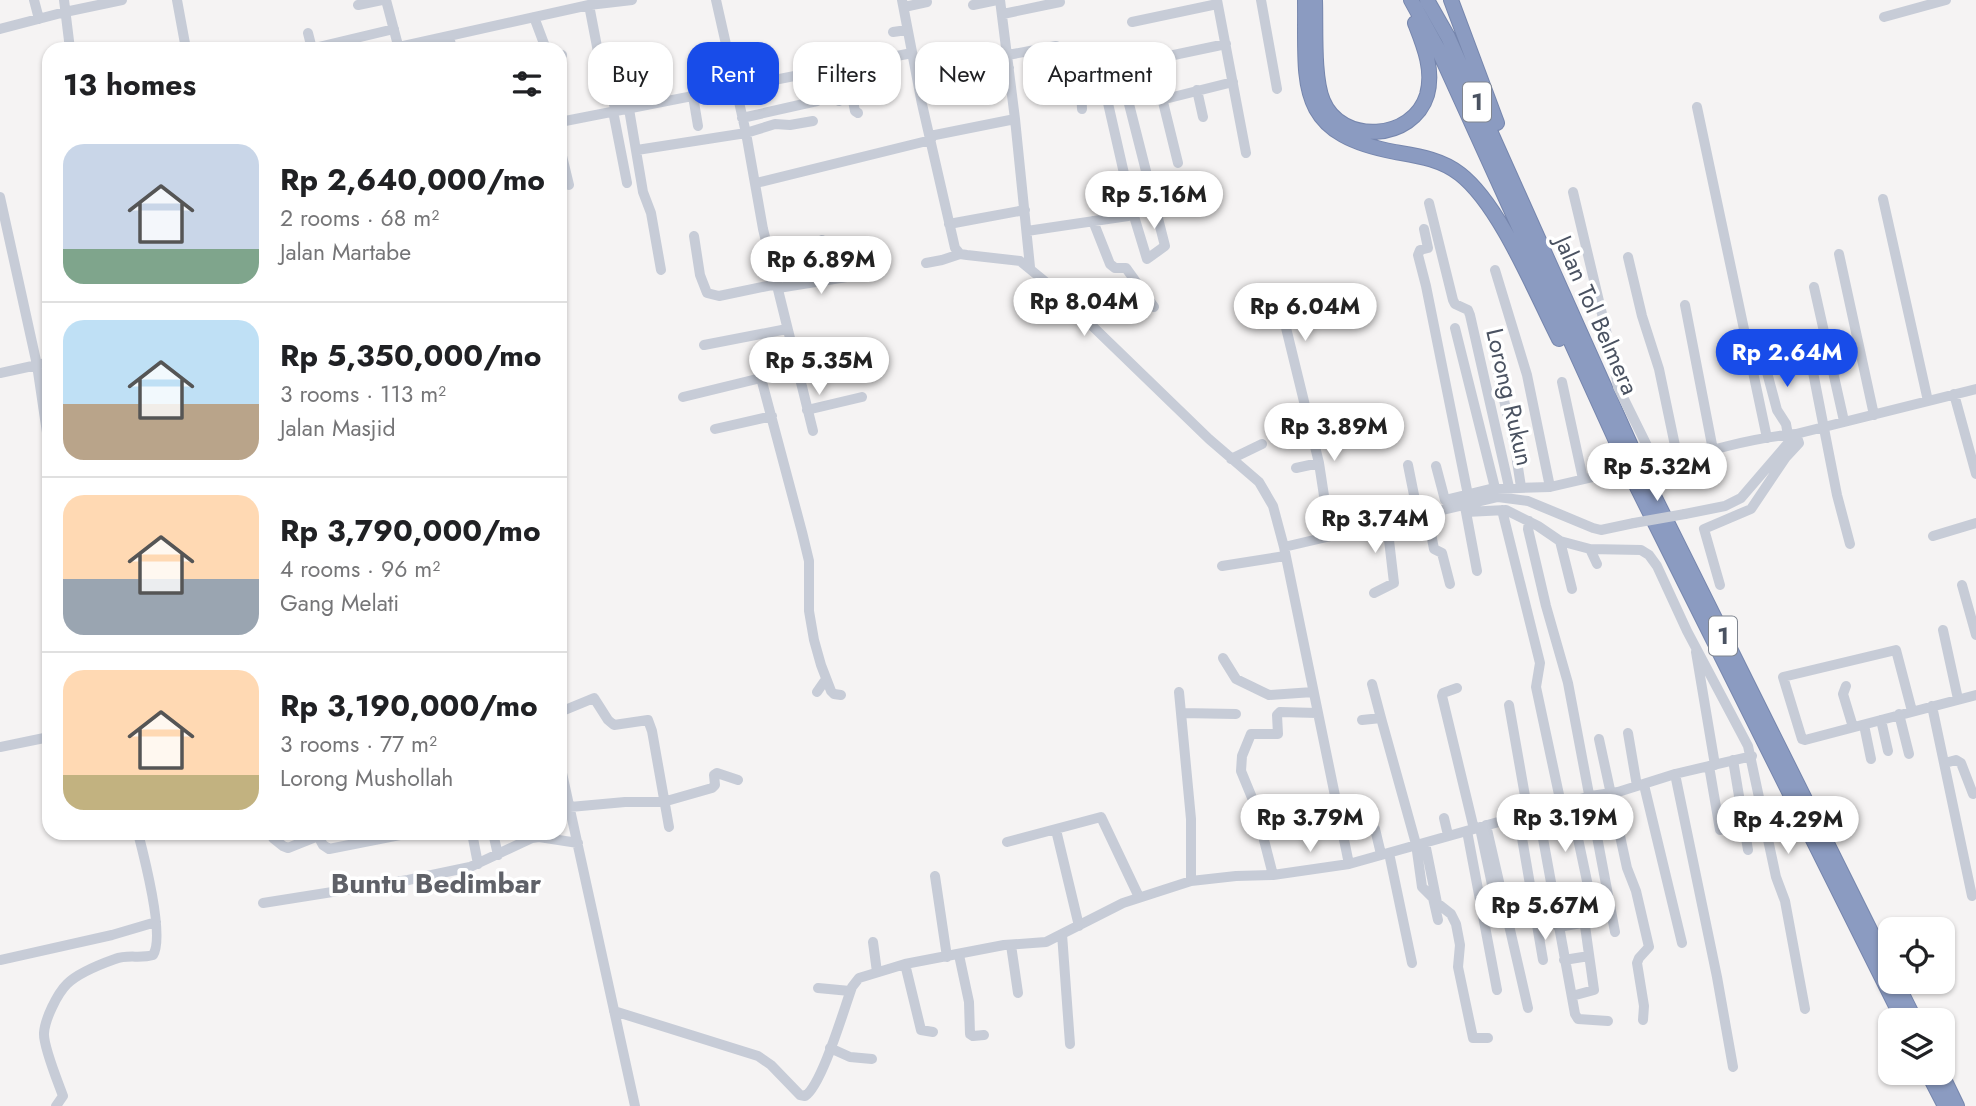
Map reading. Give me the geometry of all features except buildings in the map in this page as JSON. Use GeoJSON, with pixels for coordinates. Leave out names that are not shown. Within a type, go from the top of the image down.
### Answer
{"type":"FeatureCollection","features":[{"type":"Feature","properties":{"kind":"highway"},"geometry":{"type":"LineString","coordinates":[[1305,0],[1307,78],[1313,104],[1319,114],[1333,130],[1351,141],[1437,160],[1459,173],[1475,188],[1498,220],[1581,381],[1605,419]]}},
{"type":"Feature","properties":{"kind":"highway"},"geometry":{"type":"LineString","coordinates":[[1315,0],[1318,78],[1323,102],[1343,125],[1368,133],[1389,130],[1407,122],[1427,96],[1430,72],[1428,58],[1404,0]]}},
{"type":"Feature","properties":{"kind":"highway","name":"1"},"geometry":{"type":"LineString","coordinates":[[1411,0],[1438,49],[1605,419]]}},
{"type":"Feature","properties":{"kind":"highway","name":"1"},"geometry":{"type":"LineString","coordinates":[[1427,0],[1448,37],[1524,206]]}},
{"type":"Feature","properties":{"kind":"highway"},"geometry":{"type":"LineString","coordinates":[[1451,0],[1505,146],[1524,206]]}},
{"type":"Feature","properties":{"kind":"highway","name":"Jalan Tol Belmera"},"geometry":{"type":"LineString","coordinates":[[1524,206],[1648,484],[1878,946]]}},
{"type":"Feature","properties":{"kind":"highway","name":"Jalan Tol Belmera"},"geometry":{"type":"LineString","coordinates":[[1605,419],[1666,547],[1897,1008]]}},
{"type":"Feature","properties":{"kind":"highway"},"geometry":{"type":"LineString","coordinates":[[1934,1085],[1945,1106]]}},
{"type":"Feature","properties":{"kind":"highway"},"geometry":{"type":"LineString","coordinates":[[1947,1085],[1957,1106]]}},
{"type":"Feature","properties":{"kind":"street"},"geometry":{"type":"LineString","coordinates":[[34,0],[38,19]]}},
{"type":"Feature","properties":{"kind":"street"},"geometry":{"type":"LineString","coordinates":[[64,0],[69,42]]}},
{"type":"Feature","properties":{"kind":"street"},"geometry":{"type":"LineString","coordinates":[[0,29],[122,0]]}},
{"type":"Feature","properties":{"kind":"street"},"geometry":{"type":"LineString","coordinates":[[177,0],[185,42]]}},
{"type":"Feature","properties":{"kind":"street"},"geometry":{"type":"LineString","coordinates":[[358,5],[384,0],[397,42]]}},
{"type":"Feature","properties":{"kind":"street"},"geometry":{"type":"LineString","coordinates":[[716,0],[724,42]]}},
{"type":"Feature","properties":{"kind":"street"},"geometry":{"type":"LineString","coordinates":[[973,5],[998,0],[1003,14],[1006,42]]}},
{"type":"Feature","properties":{"kind":"street"},"geometry":{"type":"LineString","coordinates":[[1261,0],[1277,89]]}},
{"type":"Feature","properties":{"kind":"street"},"geometry":{"type":"LineString","coordinates":[[1884,17],[1946,0]]}},
{"type":"Feature","properties":{"kind":"street"},"geometry":{"type":"LineString","coordinates":[[424,42],[589,5],[626,1]]}},
{"type":"Feature","properties":{"kind":"street"},"geometry":{"type":"LineString","coordinates":[[927,2],[903,4],[912,53],[924,88],[931,138],[949,224],[955,248],[960,254]]}},
{"type":"Feature","properties":{"kind":"street"},"geometry":{"type":"LineString","coordinates":[[1003,14],[1060,2]]}},
{"type":"Feature","properties":{"kind":"street"},"geometry":{"type":"LineString","coordinates":[[1132,22],[1217,2],[1246,153]]}},
{"type":"Feature","properties":{"kind":"street"},"geometry":{"type":"LineString","coordinates":[[589,5],[599,57],[614,111],[627,183]]}},
{"type":"Feature","properties":{"kind":"street"},"geometry":{"type":"LineString","coordinates":[[534,17],[543,42]]}},
{"type":"Feature","properties":{"kind":"street"},"geometry":{"type":"LineString","coordinates":[[351,42],[394,29]]}},
{"type":"Feature","properties":{"kind":"street"},"geometry":{"type":"LineString","coordinates":[[893,32],[907,30]]}},
{"type":"Feature","properties":{"kind":"street"},"geometry":{"type":"LineString","coordinates":[[308,33],[310,42]]}},
{"type":"Feature","properties":{"kind":"street"},"geometry":{"type":"LineString","coordinates":[[449,36],[450,42]]}},
{"type":"Feature","properties":{"kind":"street"},"geometry":{"type":"LineString","coordinates":[[1176,55],[1226,44]]}},
{"type":"Feature","properties":{"kind":"street"},"geometry":{"type":"LineString","coordinates":[[901,55],[912,53]]}},
{"type":"Feature","properties":{"kind":"street"},"geometry":{"type":"LineString","coordinates":[[1009,68],[1030,267]]}},
{"type":"Feature","properties":{"kind":"street"},"geometry":{"type":"LineString","coordinates":[[1178,163],[1163,102],[1169,96],[1233,82]]}},
{"type":"Feature","properties":{"kind":"street"},"geometry":{"type":"LineString","coordinates":[[1197,90],[1203,117]]}},
{"type":"Feature","properties":{"kind":"street"},"geometry":{"type":"LineString","coordinates":[[567,121],[687,97]]}},
{"type":"Feature","properties":{"kind":"street"},"geometry":{"type":"LineString","coordinates":[[694,105],[698,126]]}},
{"type":"Feature","properties":{"kind":"street"},"geometry":{"type":"LineString","coordinates":[[738,105],[796,371],[813,431]]}},
{"type":"Feature","properties":{"kind":"street"},"geometry":{"type":"LineString","coordinates":[[742,118],[799,105]]}},
{"type":"Feature","properties":{"kind":"street"},"geometry":{"type":"LineString","coordinates":[[854,105],[858,113]]}},
{"type":"Feature","properties":{"kind":"street"},"geometry":{"type":"LineString","coordinates":[[1082,105],[1082,109]]}},
{"type":"Feature","properties":{"kind":"street"},"geometry":{"type":"LineString","coordinates":[[1110,105],[1133,213],[1147,259],[1165,246],[1129,105]]}},
{"type":"Feature","properties":{"kind":"street"},"geometry":{"type":"LineString","coordinates":[[1697,107],[1767,438]]}},
{"type":"Feature","properties":{"kind":"street"},"geometry":{"type":"LineString","coordinates":[[629,109],[643,192],[652,213],[661,270]]}},
{"type":"Feature","properties":{"kind":"street"},"geometry":{"type":"LineString","coordinates":[[755,183],[1015,119]]}},
{"type":"Feature","properties":{"kind":"street"},"geometry":{"type":"LineString","coordinates":[[637,150],[746,133],[775,124],[790,125],[813,121]]}},
{"type":"Feature","properties":{"kind":"street"},"geometry":{"type":"LineString","coordinates":[[567,178],[569,186]]}},
{"type":"Feature","properties":{"kind":"street"},"geometry":{"type":"LineString","coordinates":[[1573,192],[1614,360],[1618,387],[1659,466],[1713,450],[1792,435],[1976,389]]}},
{"type":"Feature","properties":{"kind":"street"},"geometry":{"type":"LineString","coordinates":[[0,197],[42,399]]}},
{"type":"Feature","properties":{"kind":"street"},"geometry":{"type":"LineString","coordinates":[[1883,199],[1928,401]]}},
{"type":"Feature","properties":{"kind":"street","name":"Lorong Rukun"},"geometry":{"type":"LineString","coordinates":[[1429,203],[1453,300],[1455,304],[1468,310],[1470,315],[1509,487]]}},
{"type":"Feature","properties":{"kind":"street"},"geometry":{"type":"LineString","coordinates":[[949,224],[1025,210]]}},
{"type":"Feature","properties":{"kind":"street"},"geometry":{"type":"LineString","coordinates":[[1027,231],[1128,216],[1133,213]]}},
{"type":"Feature","properties":{"kind":"street"},"geometry":{"type":"LineString","coordinates":[[1093,221],[1110,264],[1115,268],[1126,268],[1154,307]]}},
{"type":"Feature","properties":{"kind":"street"},"geometry":{"type":"LineString","coordinates":[[1424,229],[1428,248],[1420,250],[1418,255],[1426,286],[1477,571]]}},
{"type":"Feature","properties":{"kind":"street"},"geometry":{"type":"LineString","coordinates":[[694,236],[700,275],[704,289],[710,295],[719,296],[859,275]]}},
{"type":"Feature","properties":{"kind":"street"},"geometry":{"type":"LineString","coordinates":[[822,240],[828,279]]}},
{"type":"Feature","properties":{"kind":"street"},"geometry":{"type":"LineString","coordinates":[[926,263],[960,254],[1014,259],[1030,267],[1259,482],[1267,493],[1285,552],[1349,864]]}},
{"type":"Feature","properties":{"kind":"street"},"geometry":{"type":"LineString","coordinates":[[1839,254],[1874,415]]}},
{"type":"Feature","properties":{"kind":"street"},"geometry":{"type":"LineString","coordinates":[[1628,257],[1658,369],[1678,460]]}},
{"type":"Feature","properties":{"kind":"street"},"geometry":{"type":"LineString","coordinates":[[1495,270],[1527,375],[1550,487]]}},
{"type":"Feature","properties":{"kind":"street"},"geometry":{"type":"LineString","coordinates":[[1814,287],[1844,421]]}},
{"type":"Feature","properties":{"kind":"street"},"geometry":{"type":"LineString","coordinates":[[1278,295],[1319,463],[1329,535]]}},
{"type":"Feature","properties":{"kind":"street"},"geometry":{"type":"LineString","coordinates":[[1685,305],[1713,450]]}},
{"type":"Feature","properties":{"kind":"street"},"geometry":{"type":"LineString","coordinates":[[1455,328],[1473,404],[1480,419],[1495,488]]}},
{"type":"Feature","properties":{"kind":"street"},"geometry":{"type":"LineString","coordinates":[[705,345],[787,329]]}},
{"type":"Feature","properties":{"kind":"street"},"geometry":{"type":"LineString","coordinates":[[1802,339],[1807,362],[1812,367],[1850,544]]}},
{"type":"Feature","properties":{"kind":"street"},"geometry":{"type":"LineString","coordinates":[[0,373],[42,364]]}},
{"type":"Feature","properties":{"kind":"street"},"geometry":{"type":"LineString","coordinates":[[1720,585],[1704,529],[1751,509],[1786,457],[1799,443],[1777,410],[1765,365]]}},
{"type":"Feature","properties":{"kind":"street"},"geometry":{"type":"LineString","coordinates":[[683,397],[796,371]]}},
{"type":"Feature","properties":{"kind":"street"},"geometry":{"type":"LineString","coordinates":[[1497,374],[1515,448],[1521,487]]}},
{"type":"Feature","properties":{"kind":"street"},"geometry":{"type":"LineString","coordinates":[[761,378],[807,551],[809,611],[817,655],[834,694],[841,695]]}},
{"type":"Feature","properties":{"kind":"street"},"geometry":{"type":"LineString","coordinates":[[1562,382],[1583,479]]}},
{"type":"Feature","properties":{"kind":"street"},"geometry":{"type":"LineString","coordinates":[[1954,394],[1976,474]]}},
{"type":"Feature","properties":{"kind":"street"},"geometry":{"type":"LineString","coordinates":[[807,410],[862,397]]}},
{"type":"Feature","properties":{"kind":"street"},"geometry":{"type":"LineString","coordinates":[[715,429],[772,416]]}},
{"type":"Feature","properties":{"kind":"street"},"geometry":{"type":"LineString","coordinates":[[1289,435],[1311,432]]}},
{"type":"Feature","properties":{"kind":"street"},"geometry":{"type":"LineString","coordinates":[[1222,566],[1285,552],[1329,535],[1422,514],[1445,504],[1498,497],[1528,501],[1601,530],[1725,506],[1741,498],[1792,435]]}},
{"type":"Feature","properties":{"kind":"street"},"geometry":{"type":"LineString","coordinates":[[1231,458],[1262,444]]}},
{"type":"Feature","properties":{"kind":"street"},"geometry":{"type":"LineString","coordinates":[[1296,468],[1319,463]]}},
{"type":"Feature","properties":{"kind":"street"},"geometry":{"type":"LineString","coordinates":[[1408,465],[1434,549],[1442,554],[1450,584]]}},
{"type":"Feature","properties":{"kind":"street"},"geometry":{"type":"LineString","coordinates":[[1436,466],[1445,504]]}},
{"type":"Feature","properties":{"kind":"street"},"geometry":{"type":"LineString","coordinates":[[1466,503],[1495,488],[1550,487],[1615,472]]}},
{"type":"Feature","properties":{"kind":"street"},"geometry":{"type":"LineString","coordinates":[[1466,503],[1502,510],[1529,521],[1560,541],[1590,549],[1641,550],[1649,555],[1752,756],[1776,877],[1785,901],[1805,1009]]}},
{"type":"Feature","properties":{"kind":"street"},"geometry":{"type":"LineString","coordinates":[[1502,510],[1540,663],[1536,687],[1591,900]]}},
{"type":"Feature","properties":{"kind":"street"},"geometry":{"type":"LineString","coordinates":[[1529,521],[1528,529],[1546,606],[1564,665],[1615,932]]}},
{"type":"Feature","properties":{"kind":"street"},"geometry":{"type":"LineString","coordinates":[[1374,593],[1394,583],[1387,523]]}},
{"type":"Feature","properties":{"kind":"street"},"geometry":{"type":"LineString","coordinates":[[1933,536],[1976,523]]}},
{"type":"Feature","properties":{"kind":"street"},"geometry":{"type":"LineString","coordinates":[[1560,541],[1572,589]]}},
{"type":"Feature","properties":{"kind":"street"},"geometry":{"type":"LineString","coordinates":[[1590,549],[1597,564]]}},
{"type":"Feature","properties":{"kind":"street"},"geometry":{"type":"LineString","coordinates":[[1962,585],[1976,635]]}},
{"type":"Feature","properties":{"kind":"street"},"geometry":{"type":"LineString","coordinates":[[1943,630],[1958,699]]}},
{"type":"Feature","properties":{"kind":"street"},"geometry":{"type":"LineString","coordinates":[[1695,646],[1720,830]]}},
{"type":"Feature","properties":{"kind":"street"},"geometry":{"type":"LineString","coordinates":[[1912,711],[1896,650],[1783,677],[1802,739],[1812,739],[1976,695]]}},
{"type":"Feature","properties":{"kind":"street"},"geometry":{"type":"LineString","coordinates":[[1223,658],[1236,679],[1269,695],[1313,692]]}},
{"type":"Feature","properties":{"kind":"street"},"geometry":{"type":"LineString","coordinates":[[817,692],[826,679]]}},
{"type":"Feature","properties":{"kind":"street"},"geometry":{"type":"LineString","coordinates":[[1372,684],[1437,903],[1451,914],[1456,925],[1460,945],[1458,967],[1473,1038],[1488,1038]]}},
{"type":"Feature","properties":{"kind":"street"},"geometry":{"type":"LineString","coordinates":[[1846,686],[1843,694],[1871,759]]}},
{"type":"Feature","properties":{"kind":"street"},"geometry":{"type":"LineString","coordinates":[[1457,688],[1443,693],[1442,696],[1528,1008]]}},
{"type":"Feature","properties":{"kind":"street"},"geometry":{"type":"LineString","coordinates":[[1179,692],[1191,819],[1191,881]]}},
{"type":"Feature","properties":{"kind":"street"},"geometry":{"type":"LineString","coordinates":[[567,709],[594,698],[614,725],[648,720],[669,827]]}},
{"type":"Feature","properties":{"kind":"street"},"geometry":{"type":"LineString","coordinates":[[1509,705],[1528,813],[1543,960]]}},
{"type":"Feature","properties":{"kind":"street"},"geometry":{"type":"LineString","coordinates":[[1933,706],[1972,896]]}},
{"type":"Feature","properties":{"kind":"street"},"geometry":{"type":"LineString","coordinates":[[1181,713],[1236,714]]}},
{"type":"Feature","properties":{"kind":"street"},"geometry":{"type":"LineString","coordinates":[[1273,876],[1255,805],[1241,771],[1242,756],[1251,734],[1279,732],[1278,713],[1317,713]]}},
{"type":"Feature","properties":{"kind":"street"},"geometry":{"type":"LineString","coordinates":[[1899,714],[1909,754]]}},
{"type":"Feature","properties":{"kind":"street"},"geometry":{"type":"LineString","coordinates":[[1362,720],[1381,718]]}},
{"type":"Feature","properties":{"kind":"street"},"geometry":{"type":"LineString","coordinates":[[1881,720],[1888,751]]}},
{"type":"Feature","properties":{"kind":"street"},"geometry":{"type":"LineString","coordinates":[[1628,733],[1682,943]]}},
{"type":"Feature","properties":{"kind":"street"},"geometry":{"type":"LineString","coordinates":[[0,747],[42,738]]}},
{"type":"Feature","properties":{"kind":"street"},"geometry":{"type":"LineString","coordinates":[[1598,739],[1627,867],[1636,891],[1649,947],[1637,963],[1644,1006],[1643,1020]]}},
{"type":"Feature","properties":{"kind":"street"},"geometry":{"type":"LineString","coordinates":[[615,1016],[758,1056],[803,1096],[810,1094],[850,991],[859,978],[905,964],[1011,945],[1046,942],[1139,897],[1191,881],[1236,876],[1273,876],[1349,864],[1591,796],[1752,756]]}},
{"type":"Feature","properties":{"kind":"street"},"geometry":{"type":"LineString","coordinates":[[1733,760],[1748,850]]}},
{"type":"Feature","properties":{"kind":"street"},"geometry":{"type":"LineString","coordinates":[[1945,763],[1956,760],[1961,763],[1973,794]]}},
{"type":"Feature","properties":{"kind":"street"},"geometry":{"type":"LineString","coordinates":[[570,807],[663,802],[712,788],[716,785],[715,774],[738,780]]}},
{"type":"Feature","properties":{"kind":"street"},"geometry":{"type":"LineString","coordinates":[[1675,774],[1733,1067]]}},
{"type":"Feature","properties":{"kind":"street"},"geometry":{"type":"LineString","coordinates":[[567,794],[635,1106]]}},
{"type":"Feature","properties":{"kind":"street"},"geometry":{"type":"LineString","coordinates":[[1528,813],[1558,927],[1578,1019],[1608,1021]]}},
{"type":"Feature","properties":{"kind":"street"},"geometry":{"type":"LineString","coordinates":[[1007,842],[1101,817],[1139,897]]}},
{"type":"Feature","properties":{"kind":"street"},"geometry":{"type":"LineString","coordinates":[[1444,818],[1448,835]]}},
{"type":"Feature","properties":{"kind":"street"},"geometry":{"type":"LineString","coordinates":[[1477,828],[1498,913],[1495,916]]}},
{"type":"Feature","properties":{"kind":"street"},"geometry":{"type":"LineString","coordinates":[[1477,828],[1497,990]]}},
{"type":"Feature","properties":{"kind":"street"},"geometry":{"type":"LineString","coordinates":[[1375,829],[1385,854],[1412,963]]}},
{"type":"Feature","properties":{"kind":"street"},"geometry":{"type":"LineString","coordinates":[[1056,830],[1079,926]]}},
{"type":"Feature","properties":{"kind":"street"},"geometry":{"type":"LineString","coordinates":[[56,1106],[63,1096],[44,1037],[54,1005],[68,983],[87,972],[118,958],[144,958],[153,955],[157,947],[156,922],[139,840]]}},
{"type":"Feature","properties":{"kind":"street"},"geometry":{"type":"LineString","coordinates":[[276,840],[288,848],[308,840]]}},
{"type":"Feature","properties":{"kind":"street"},"geometry":{"type":"LineString","coordinates":[[320,840],[329,849],[375,840]]}},
{"type":"Feature","properties":{"kind":"street"},"geometry":{"type":"LineString","coordinates":[[473,840],[478,864]]}},
{"type":"Feature","properties":{"kind":"street"},"geometry":{"type":"LineString","coordinates":[[495,840],[498,855]]}},
{"type":"Feature","properties":{"kind":"street"},"geometry":{"type":"LineString","coordinates":[[262,903],[408,880],[478,864],[527,840]]}},
{"type":"Feature","properties":{"kind":"street"},"geometry":{"type":"LineString","coordinates":[[558,840],[578,843]]}},
{"type":"Feature","properties":{"kind":"street"},"geometry":{"type":"LineString","coordinates":[[1420,844],[1422,887],[1433,898],[1438,920]]}},
{"type":"Feature","properties":{"kind":"street"},"geometry":{"type":"LineString","coordinates":[[935,876],[947,957]]}},
{"type":"Feature","properties":{"kind":"street"},"geometry":{"type":"LineString","coordinates":[[0,960],[112,935],[156,922]]}},
{"type":"Feature","properties":{"kind":"street"},"geometry":{"type":"LineString","coordinates":[[1558,927],[1584,923],[1594,990],[1572,996]]}},
{"type":"Feature","properties":{"kind":"street"},"geometry":{"type":"LineString","coordinates":[[1062,934],[1070,1044]]}},
{"type":"Feature","properties":{"kind":"street"},"geometry":{"type":"LineString","coordinates":[[873,942],[877,972]]}},
{"type":"Feature","properties":{"kind":"street"},"geometry":{"type":"LineString","coordinates":[[1011,945],[1018,993]]}},
{"type":"Feature","properties":{"kind":"street"},"geometry":{"type":"LineString","coordinates":[[959,955],[969,1002],[970,1034],[984,1035]]}},
{"type":"Feature","properties":{"kind":"street"},"geometry":{"type":"LineString","coordinates":[[1564,960],[1589,956]]}},
{"type":"Feature","properties":{"kind":"street"},"geometry":{"type":"LineString","coordinates":[[905,964],[922,1030],[933,1032]]}},
{"type":"Feature","properties":{"kind":"street"},"geometry":{"type":"LineString","coordinates":[[818,988],[850,991]]}},
{"type":"Feature","properties":{"kind":"street"},"geometry":{"type":"LineString","coordinates":[[830,1048],[850,1057],[872,1059]]}},
{"type":"Feature","properties":{"kind":"district","name":"Buntu Bedimbar"},"geometry":{"type":"Point","coordinates":[436,883]}}]}
